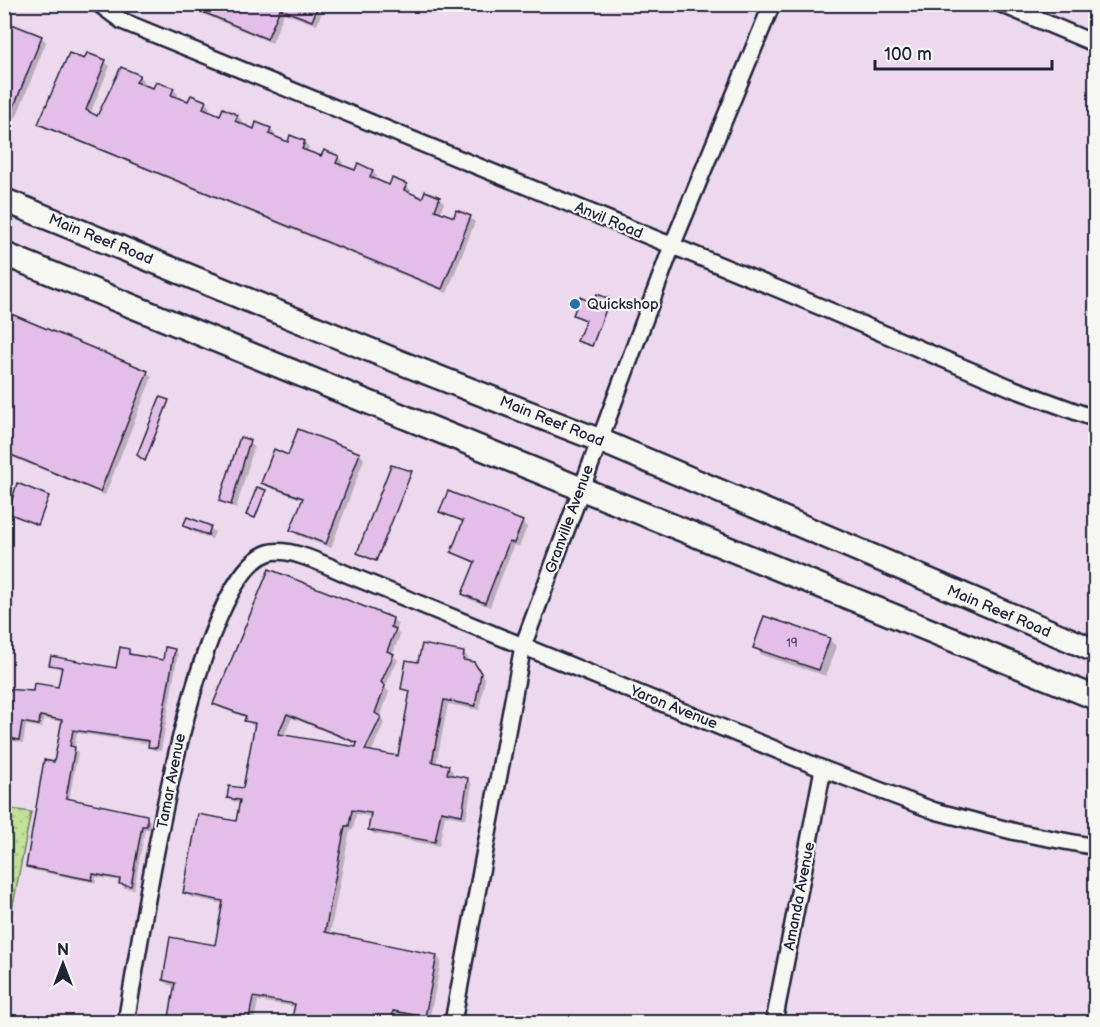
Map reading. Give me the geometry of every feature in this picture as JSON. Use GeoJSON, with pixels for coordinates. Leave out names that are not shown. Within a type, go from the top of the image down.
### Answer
{"type":"FeatureCollection","features":[{"type":"Feature","properties":{"kind":"main road","name":"Main Reef Road"},"geometry":{"type":"LineString","coordinates":[[4,200],[402,363],[599,440],[1095,651]]}},
{"type":"Feature","properties":{"kind":"main road"},"geometry":{"type":"LineString","coordinates":[[4,254],[1095,698]]}},
{"type":"Feature","properties":{"kind":"street","name":"Anvil Road"},"geometry":{"type":"LineString","coordinates":[[99,4],[122,21],[1014,389],[1095,419]]}},
{"type":"Feature","properties":{"kind":"street","name":"Granville Avenue"},"geometry":{"type":"LineString","coordinates":[[453,1023],[523,646],[580,487],[672,246],[772,4]]}},
{"type":"Feature","properties":{"kind":"street"},"geometry":{"type":"LineString","coordinates":[[1001,4],[1095,44]]}},
{"type":"Feature","properties":{"kind":"street","name":"Yaron Avenue"},"geometry":{"type":"LineString","coordinates":[[260,557],[278,550],[293,553],[823,769],[955,818],[1095,848]]}},
{"type":"Feature","properties":{"kind":"street","name":"Tamar Avenue"},"geometry":{"type":"LineString","coordinates":[[126,1023],[186,710],[229,595],[244,571],[260,557]]}},
{"type":"Feature","properties":{"kind":"street","name":"Amanda Avenue"},"geometry":{"type":"LineString","coordinates":[[774,1023],[823,769]]}},
{"type":"Feature","properties":{"kind":"shaded area"},"geometry":{"type":"Polygon","coordinates":[[[5,5],[1095,5],[1095,1022],[5,1022],[5,5]]]}},
{"type":"Feature","properties":{"kind":"green space"},"geometry":{"type":"Polygon","coordinates":[[[4,808],[31,812],[5,946],[4,808]]]}},
{"type":"Feature","properties":{"kind":"building"},"geometry":{"type":"Polygon","coordinates":[[[184,4],[319,4],[312,21],[280,9],[267,39],[184,4]]]}},
{"type":"Feature","properties":{"kind":"building"},"geometry":{"type":"Polygon","coordinates":[[[4,21],[42,36],[5,129],[4,129],[4,21]]]}},
{"type":"Feature","properties":{"kind":"building"},"geometry":{"type":"Polygon","coordinates":[[[69,53],[84,59],[87,53],[106,60],[86,110],[97,116],[121,67],[140,75],[136,82],[153,88],[156,82],[174,88],[171,95],[188,101],[191,95],[206,101],[203,108],[220,115],[223,108],[238,115],[235,121],[254,129],[256,122],[271,128],[269,134],[288,142],[290,135],[305,141],[302,149],[321,156],[324,150],[339,156],[336,163],[355,170],[358,163],[373,170],[370,177],[389,185],[392,178],[407,184],[404,190],[422,198],[425,191],[440,197],[435,210],[454,217],[456,210],[471,216],[442,289],[38,124],[69,53]]]}},
{"type":"Feature","properties":{"kind":"building"},"geometry":{"type":"Polygon","coordinates":[[[597,294],[610,299],[592,346],[577,341],[586,320],[573,315],[580,297],[593,303],[597,294]]]}},
{"type":"Feature","properties":{"kind":"building"},"geometry":{"type":"Polygon","coordinates":[[[4,311],[148,371],[100,492],[4,452],[4,311]]]}},
{"type":"Feature","properties":{"kind":"building"},"geometry":{"type":"Polygon","coordinates":[[[160,397],[169,400],[145,461],[137,455],[160,397]]]}},
{"type":"Feature","properties":{"kind":"building"},"geometry":{"type":"Polygon","coordinates":[[[298,429],[360,453],[326,544],[290,530],[303,498],[261,483],[274,449],[288,455],[298,429]]]}},
{"type":"Feature","properties":{"kind":"building"},"geometry":{"type":"Polygon","coordinates":[[[240,437],[250,440],[231,505],[219,501],[240,437]]]}},
{"type":"Feature","properties":{"kind":"building"},"geometry":{"type":"Polygon","coordinates":[[[391,465],[412,471],[376,561],[357,553],[391,465]]]}},
{"type":"Feature","properties":{"kind":"building"},"geometry":{"type":"Polygon","coordinates":[[[17,483],[49,496],[38,525],[8,513],[17,483]]]}},
{"type":"Feature","properties":{"kind":"building"},"geometry":{"type":"Polygon","coordinates":[[[257,487],[266,490],[255,518],[246,515],[257,487]]]}},
{"type":"Feature","properties":{"kind":"building"},"geometry":{"type":"Polygon","coordinates":[[[448,491],[523,521],[514,543],[509,542],[485,603],[462,594],[475,562],[451,552],[463,521],[439,512],[448,491]]]}},
{"type":"Feature","properties":{"kind":"building"},"geometry":{"type":"Polygon","coordinates":[[[187,517],[211,526],[208,535],[183,526],[187,517]]]}},
{"type":"Feature","properties":{"kind":"building"},"geometry":{"type":"Polygon","coordinates":[[[269,569],[393,618],[391,627],[396,629],[387,651],[394,654],[381,682],[385,686],[375,713],[381,717],[365,750],[398,756],[410,691],[401,689],[406,660],[418,662],[422,644],[464,652],[463,660],[474,662],[481,673],[475,706],[444,700],[432,762],[449,765],[447,774],[468,778],[462,815],[441,811],[435,842],[368,830],[371,813],[352,810],[349,826],[345,826],[325,932],[437,955],[425,1017],[393,1011],[391,1023],[291,1023],[295,1004],[253,997],[248,1023],[168,1023],[175,983],[163,980],[170,937],[215,945],[223,901],[183,893],[198,814],[236,821],[240,800],[227,798],[229,786],[243,788],[255,723],[244,721],[246,716],[213,704],[269,569]],[[287,714],[278,734],[356,747],[357,743],[287,714]]]}},
{"type":"Feature","properties":{"kind":"building"},"geometry":{"type":"Polygon","coordinates":[[[764,616],[830,638],[819,670],[753,648],[764,616]]]}},
{"type":"Feature","properties":{"kind":"building"},"geometry":{"type":"Polygon","coordinates":[[[120,647],[129,649],[129,654],[163,660],[165,647],[175,649],[157,748],[148,747],[149,741],[73,730],[70,746],[75,747],[66,798],[147,815],[147,826],[142,826],[131,886],[119,884],[120,879],[93,874],[92,880],[26,867],[44,760],[54,762],[62,720],[40,716],[39,725],[22,722],[19,740],[4,737],[4,689],[33,691],[34,683],[58,687],[62,667],[49,665],[51,656],[116,668],[120,647]]]}},
{"type":"Feature","properties":{"kind":"place","name":"Quickshop"},"geometry":{"type":"Point","coordinates":[575,304]}}]}
